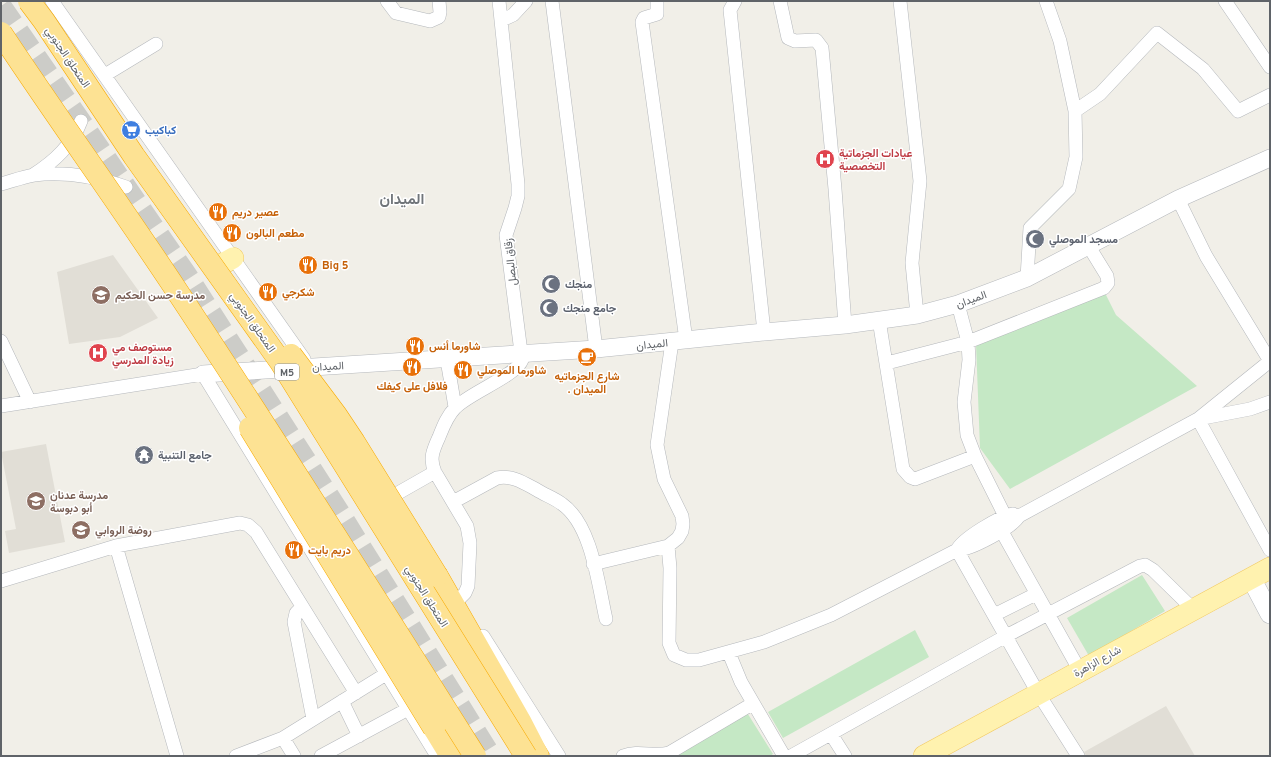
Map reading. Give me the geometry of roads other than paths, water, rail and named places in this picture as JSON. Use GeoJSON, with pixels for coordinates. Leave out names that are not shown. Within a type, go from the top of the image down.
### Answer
{"type":"FeatureCollection","features":[{"type":"Feature","properties":{"kind":"highway","name":"المتحلق الجنوبي"},"geometry":{"type":"LineString","coordinates":[[29,1],[44,21],[134,156],[222,264],[280,361],[526,756]]}},
{"type":"Feature","properties":{"kind":"highway"},"geometry":{"type":"LineString","coordinates":[[1,33],[64,128],[174,286],[318,505],[475,756]]}},
{"type":"Feature","properties":{"kind":"highway"},"geometry":{"type":"LineString","coordinates":[[222,264],[237,289],[280,340],[336,415],[437,576],[521,723],[538,756]]}},
{"type":"Feature","properties":{"kind":"highway"},"geometry":{"type":"LineString","coordinates":[[174,286],[198,336],[253,433],[451,756]]}},
{"type":"Feature","properties":{"kind":"main road","name":"شارع الزاهرة"},"geometry":{"type":"LineString","coordinates":[[924,756],[1270,568]]}},
{"type":"Feature","properties":{"kind":"main road"},"geometry":{"type":"LineString","coordinates":[[1251,578],[1270,614]]}},
{"type":"Feature","properties":{"kind":"street"},"geometry":{"type":"LineString","coordinates":[[52,1],[105,75],[222,264],[310,367],[342,411],[559,756]]}},
{"type":"Feature","properties":{"kind":"street"},"geometry":{"type":"LineString","coordinates":[[386,1],[396,13],[430,21],[438,17],[440,12],[439,1]]}},
{"type":"Feature","properties":{"kind":"street","name":"زقاق البصل"},"geometry":{"type":"LineString","coordinates":[[499,1],[518,184],[518,196],[506,235],[522,356]]}},
{"type":"Feature","properties":{"kind":"street"},"geometry":{"type":"LineString","coordinates":[[502,20],[513,15],[526,1]]}},
{"type":"Feature","properties":{"kind":"street"},"geometry":{"type":"LineString","coordinates":[[552,1],[596,349]]}},
{"type":"Feature","properties":{"kind":"street"},"geometry":{"type":"LineString","coordinates":[[593,564],[668,546],[678,538],[682,531],[683,524],[682,516],[664,478],[657,445],[679,341],[642,22],[644,18],[657,14],[657,1]]}},
{"type":"Feature","properties":{"kind":"street"},"geometry":{"type":"LineString","coordinates":[[735,1],[730,10],[764,332]]}},
{"type":"Feature","properties":{"kind":"street"},"geometry":{"type":"LineString","coordinates":[[780,1],[788,38],[795,41],[816,40],[822,48],[835,189],[845,325]]}},
{"type":"Feature","properties":{"kind":"street"},"geometry":{"type":"LineString","coordinates":[[900,1],[920,180],[912,263],[917,315]]}},
{"type":"Feature","properties":{"kind":"street"},"geometry":{"type":"LineString","coordinates":[[1027,278],[1030,228],[1069,188],[1076,157],[1075,111],[1060,41],[1046,1]]}},
{"type":"Feature","properties":{"kind":"street"},"geometry":{"type":"LineString","coordinates":[[1225,1],[1270,67]]}},
{"type":"Feature","properties":{"kind":"street"},"geometry":{"type":"LineString","coordinates":[[1075,111],[1100,94],[1157,33],[1203,69],[1238,111],[1270,96]]}},
{"type":"Feature","properties":{"kind":"street"},"geometry":{"type":"LineString","coordinates":[[105,75],[156,44]]}},
{"type":"Feature","properties":{"kind":"street"},"geometry":{"type":"LineString","coordinates":[[33,175],[59,156],[78,131],[82,121]]}},
{"type":"Feature","properties":{"kind":"street","name":"الميدان"},"geometry":{"type":"LineString","coordinates":[[1,406],[203,374],[522,356],[845,325],[917,315],[958,304],[1027,278],[1178,199],[1270,158]]}},
{"type":"Feature","properties":{"kind":"street"},"geometry":{"type":"LineString","coordinates":[[1,184],[33,175],[71,174],[90,177],[126,187]]}},
{"type":"Feature","properties":{"kind":"street"},"geometry":{"type":"LineString","coordinates":[[957,550],[968,549],[1015,522],[1019,516],[1198,419],[1270,361],[1206,256],[1178,199]]}},
{"type":"Feature","properties":{"kind":"street"},"geometry":{"type":"LineString","coordinates":[[887,363],[968,342],[1104,288],[1108,283],[1107,276],[1088,245]]}},
{"type":"Feature","properties":{"kind":"street"},"geometry":{"type":"LineString","coordinates":[[958,304],[968,342],[964,402],[967,435],[975,456],[1005,516]]}},
{"type":"Feature","properties":{"kind":"street"},"geometry":{"type":"LineString","coordinates":[[879,320],[905,474],[915,479],[975,456]]}},
{"type":"Feature","properties":{"kind":"street"},"geometry":{"type":"LineString","coordinates":[[1,341],[30,402]]}},
{"type":"Feature","properties":{"kind":"street"},"geometry":{"type":"LineString","coordinates":[[460,598],[465,593],[468,586],[469,535],[467,526],[435,472],[432,465],[432,452],[447,419],[455,407],[518,367],[522,356]]}},
{"type":"Feature","properties":{"kind":"street"},"geometry":{"type":"LineString","coordinates":[[447,360],[455,407]]}},
{"type":"Feature","properties":{"kind":"street"},"geometry":{"type":"LineString","coordinates":[[203,374],[437,756]]}},
{"type":"Feature","properties":{"kind":"street"},"geometry":{"type":"LineString","coordinates":[[1198,419],[1250,409],[1270,402]]}},
{"type":"Feature","properties":{"kind":"street"},"geometry":{"type":"LineString","coordinates":[[1198,419],[1270,550]]}},
{"type":"Feature","properties":{"kind":"street"},"geometry":{"type":"LineString","coordinates":[[368,509],[435,472]]}},
{"type":"Feature","properties":{"kind":"street"},"geometry":{"type":"LineString","coordinates":[[453,502],[497,478],[504,477],[516,479],[562,503],[583,529],[606,619]]}},
{"type":"Feature","properties":{"kind":"street"},"geometry":{"type":"LineString","coordinates":[[668,546],[670,568],[670,649],[674,655],[686,660],[699,660],[729,653],[764,642],[832,615],[957,550],[967,539],[1005,516],[1012,514],[1019,516]]}},
{"type":"Feature","properties":{"kind":"street"},"geometry":{"type":"LineString","coordinates":[[1,581],[116,546],[240,523],[248,525],[256,532],[356,693]]}},
{"type":"Feature","properties":{"kind":"street"},"geometry":{"type":"LineString","coordinates":[[1001,530],[1080,670]]}},
{"type":"Feature","properties":{"kind":"street"},"geometry":{"type":"LineString","coordinates":[[116,546],[177,756]]}},
{"type":"Feature","properties":{"kind":"street"},"geometry":{"type":"LineString","coordinates":[[957,550],[1038,693],[1078,756]]}},
{"type":"Feature","properties":{"kind":"street"},"geometry":{"type":"LineString","coordinates":[[791,756],[1006,636],[1140,566],[1153,570],[1193,609]]}},
{"type":"Feature","properties":{"kind":"street"},"geometry":{"type":"LineString","coordinates":[[994,616],[1036,594]]}},
{"type":"Feature","properties":{"kind":"street"},"geometry":{"type":"LineString","coordinates":[[302,607],[296,613],[294,622],[313,719]]}},
{"type":"Feature","properties":{"kind":"street"},"geometry":{"type":"LineString","coordinates":[[729,653],[752,704],[784,756]]}},
{"type":"Feature","properties":{"kind":"street"},"geometry":{"type":"LineString","coordinates":[[236,756],[283,738],[386,674]]}},
{"type":"Feature","properties":{"kind":"street"},"geometry":{"type":"LineString","coordinates":[[342,701],[359,736]]}},
{"type":"Feature","properties":{"kind":"street"},"geometry":{"type":"LineString","coordinates":[[624,756],[634,753],[662,756],[752,704]]}},
{"type":"Feature","properties":{"kind":"street"},"geometry":{"type":"LineString","coordinates":[[321,756],[408,709]]}},
{"type":"Feature","properties":{"kind":"street"},"geometry":{"type":"LineString","coordinates":[[831,734],[845,756]]}},
{"type":"Feature","properties":{"kind":"street"},"geometry":{"type":"LineString","coordinates":[[283,738],[294,756]]}},
{"type":"Feature","properties":{"kind":"tunnel"},"geometry":{"type":"LineString","coordinates":[[1,6],[186,274],[341,515],[491,756]]}},
{"type":"Feature","properties":{"kind":"place","name":"كباكيب"},"geometry":{"type":"Point","coordinates":[131,130]}},
{"type":"Feature","properties":{"kind":"place","name":"عيادات الجزماتية التخصصية"},"geometry":{"type":"Point","coordinates":[825,159]}},
{"type":"Feature","properties":{"kind":"place","name":"عصير دريم"},"geometry":{"type":"Point","coordinates":[218,212]}},
{"type":"Feature","properties":{"kind":"place","name":"مطعم البالون"},"geometry":{"type":"Point","coordinates":[232,233]}},
{"type":"Feature","properties":{"kind":"place","name":"مسجد الموصلي"},"geometry":{"type":"Point","coordinates":[1035,239]}},
{"type":"Feature","properties":{"kind":"place","name":"Big 5"},"geometry":{"type":"Point","coordinates":[308,265]}},
{"type":"Feature","properties":{"kind":"place","name":"منجك"},"geometry":{"type":"Point","coordinates":[551,284]}},
{"type":"Feature","properties":{"kind":"place","name":"شكرجي"},"geometry":{"type":"Point","coordinates":[268,292]}},
{"type":"Feature","properties":{"kind":"place","name":"مدرسة حسن الحكيم"},"geometry":{"type":"Point","coordinates":[101,295]}},
{"type":"Feature","properties":{"kind":"place","name":"جامع منجك"},"geometry":{"type":"Point","coordinates":[549,308]}},
{"type":"Feature","properties":{"kind":"place","name":"شاورما أنس"},"geometry":{"type":"Point","coordinates":[415,346]}},
{"type":"Feature","properties":{"kind":"place","name":"مستوصف مي زيادة المدرسي"},"geometry":{"type":"Point","coordinates":[98,353]}},
{"type":"Feature","properties":{"kind":"place","name":"شارع الجزماتيه . الميدان"},"geometry":{"type":"Point","coordinates":[587,357]}},
{"type":"Feature","properties":{"kind":"place","name":"فلافل على كيفك"},"geometry":{"type":"Point","coordinates":[412,367]}},
{"type":"Feature","properties":{"kind":"place","name":"شاورما الموصلي"},"geometry":{"type":"Point","coordinates":[463,370]}},
{"type":"Feature","properties":{"kind":"place","name":"جامع التنبية"},"geometry":{"type":"Point","coordinates":[144,455]}},
{"type":"Feature","properties":{"kind":"place","name":"مدرسة عدنان أبو دبوسة"},"geometry":{"type":"Point","coordinates":[36,501]}},
{"type":"Feature","properties":{"kind":"place","name":"روضة الروابي"},"geometry":{"type":"Point","coordinates":[81,530]}},
{"type":"Feature","properties":{"kind":"place","name":"دريم بايت"},"geometry":{"type":"Point","coordinates":[294,550]}},
{"type":"Feature","properties":{"kind":"district","name":"الميدان"},"geometry":{"type":"Point","coordinates":[402,199]}}]}
